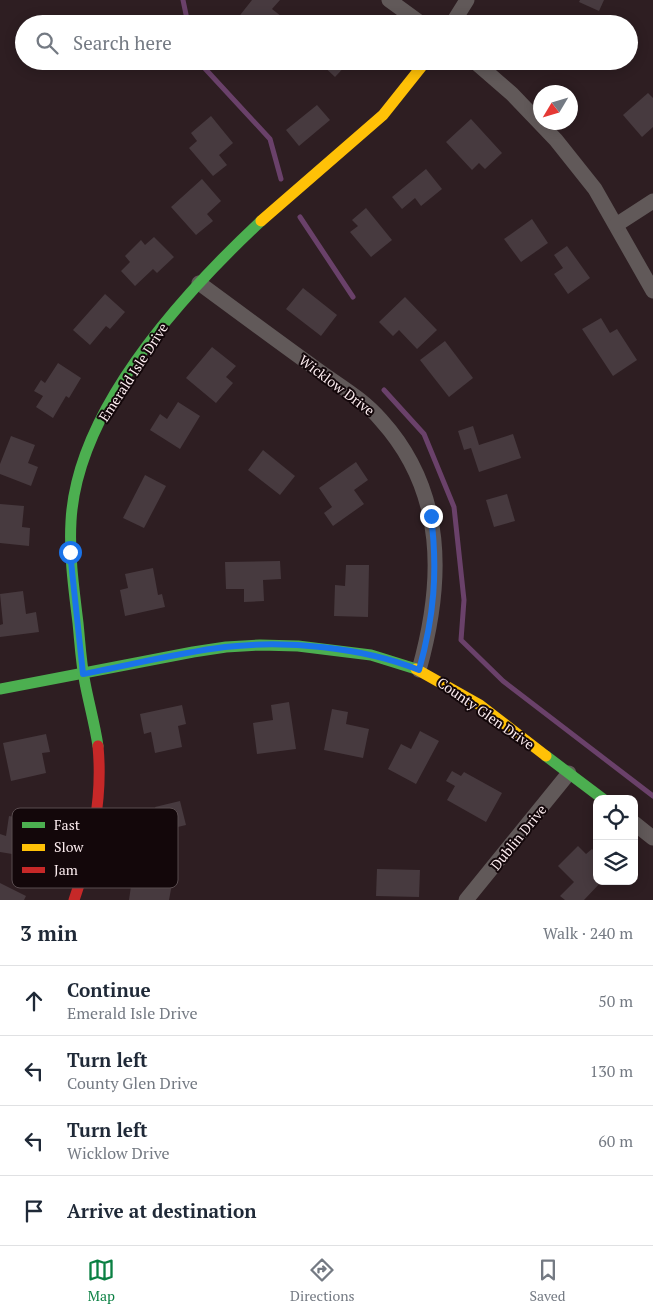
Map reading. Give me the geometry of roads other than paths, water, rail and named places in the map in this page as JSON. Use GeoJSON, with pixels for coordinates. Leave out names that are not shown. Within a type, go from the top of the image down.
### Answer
{"type":"FeatureCollection","features":[{"type":"Feature","properties":{"kind":"street"},"geometry":{"type":"LineString","coordinates":[[389,0],[410,15]]}},
{"type":"Feature","properties":{"kind":"street"},"geometry":{"type":"LineString","coordinates":[[458,15],[467,0]]}},
{"type":"Feature","properties":{"kind":"street","name":"Emerald Isle Drive"},"geometry":{"type":"LineString","coordinates":[[98,808],[99,753],[83,674],[70,552],[73,505],[83,460],[102,417],[147,347],[172,314],[199,283],[283,200],[384,114],[419,70]]}},
{"type":"Feature","properties":{"kind":"street"},"geometry":{"type":"LineString","coordinates":[[484,70],[512,94],[556,140],[595,189],[653,291]]}},
{"type":"Feature","properties":{"kind":"street"},"geometry":{"type":"LineString","coordinates":[[616,225],[653,201]]}},
{"type":"Feature","properties":{"kind":"street","name":"Wicklow Drive"},"geometry":{"type":"LineString","coordinates":[[199,283],[364,403],[394,436],[406,454],[425,494],[431,516],[434,542],[435,594],[426,645],[419,670]]}},
{"type":"Feature","properties":{"kind":"street","name":"County Glen Drive"},"geometry":{"type":"LineString","coordinates":[[0,689],[226,647],[260,645],[298,646],[371,655],[419,670],[480,705],[598,795]]}},
{"type":"Feature","properties":{"kind":"street","name":"Dublin Drive"},"geometry":{"type":"LineString","coordinates":[[466,900],[569,773]]}},
{"type":"Feature","properties":{"kind":"street"},"geometry":{"type":"LineString","coordinates":[[638,826],[653,838]]}},
{"type":"Feature","properties":{"kind":"street","name":"Emerald Isle Drive"},"geometry":{"type":"LineString","coordinates":[[74,900],[78,888]]}},
{"type":"Feature","properties":{"kind":"waterway"},"geometry":{"type":"LineString","coordinates":[[183,0],[186,15]]}},
{"type":"Feature","properties":{"kind":"waterway"},"geometry":{"type":"LineString","coordinates":[[206,70],[270,139],[281,179]]}},
{"type":"Feature","properties":{"kind":"waterway"},"geometry":{"type":"LineString","coordinates":[[300,217],[353,297]]}},
{"type":"Feature","properties":{"kind":"waterway"},"geometry":{"type":"LineString","coordinates":[[384,390],[424,434],[454,507],[464,600],[461,640],[503,681],[653,796]]}}]}
